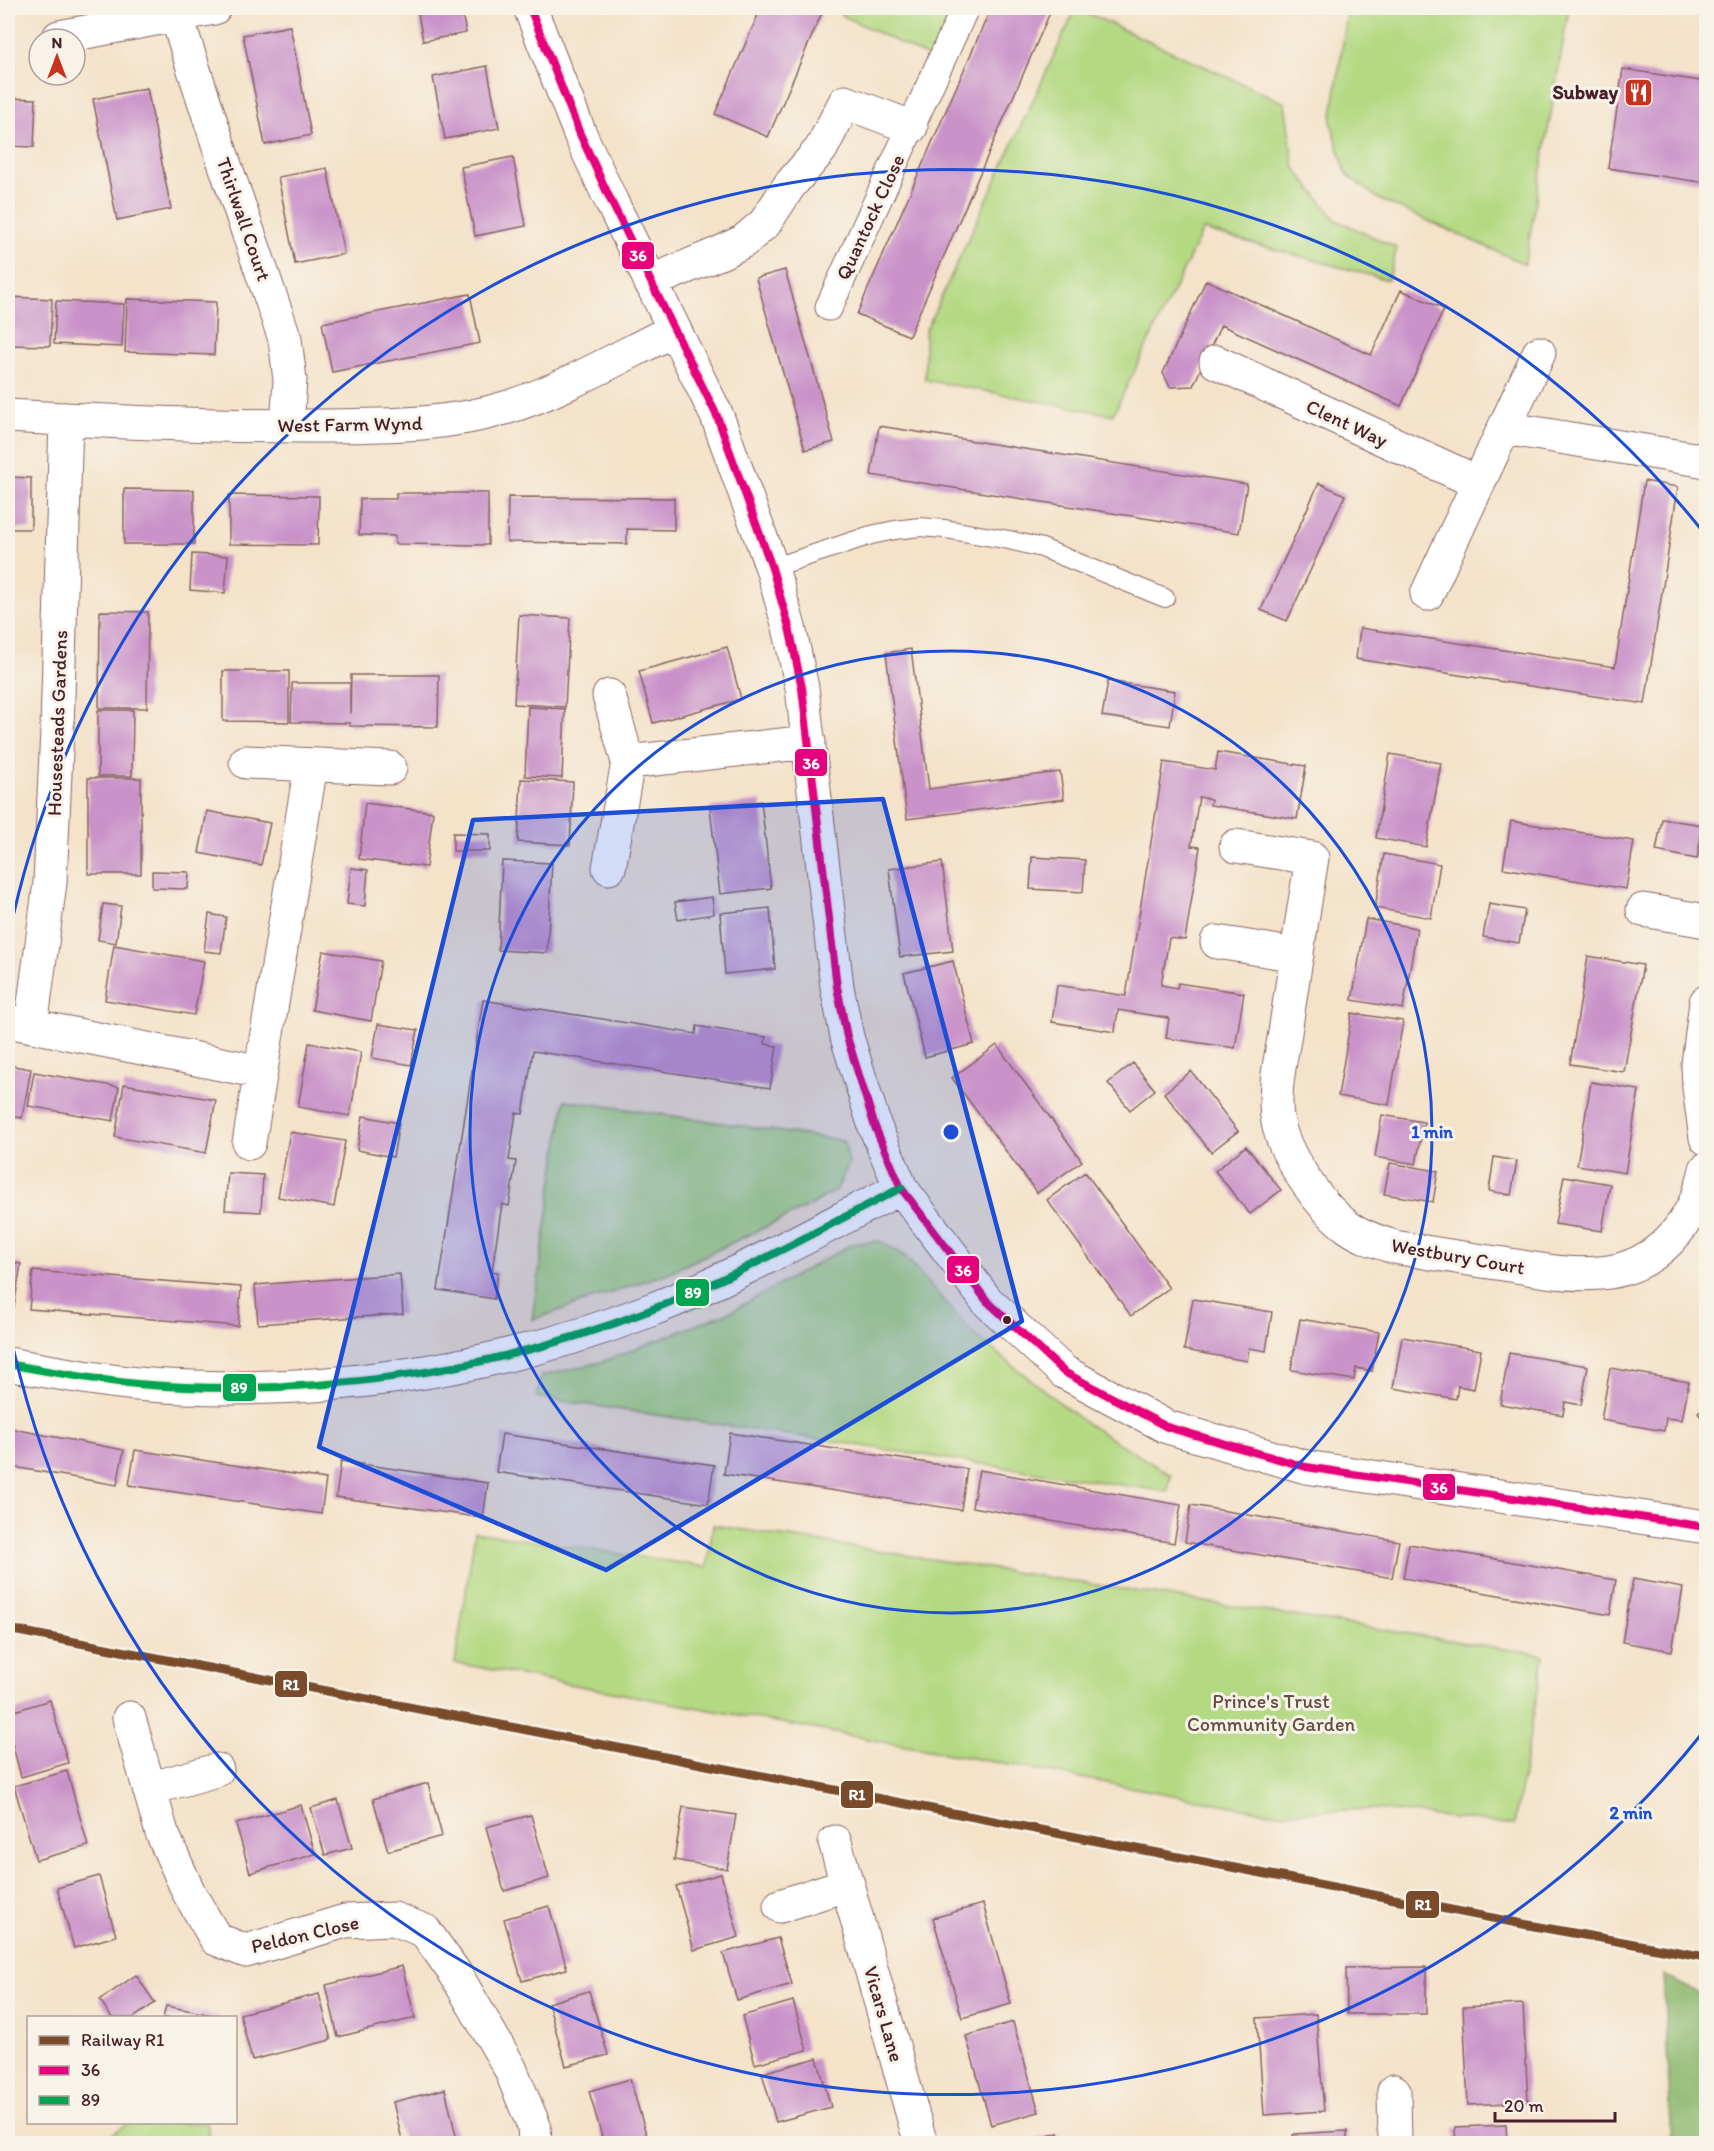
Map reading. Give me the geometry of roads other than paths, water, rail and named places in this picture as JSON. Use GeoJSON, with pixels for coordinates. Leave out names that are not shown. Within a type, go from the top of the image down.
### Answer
{"type":"FeatureCollection","features":[{"type":"Feature","properties":{"kind":"street"},"geometry":{"type":"LineString","coordinates":[[87,32],[214,8]]}},
{"type":"Feature","properties":{"kind":"street"},"geometry":{"type":"LineString","coordinates":[[530,8],[580,134],[717,416],[772,568],[789,627],[802,688],[837,987],[847,1037],[875,1127],[901,1188],[987,1301],[1064,1372],[1167,1427],[1306,1467],[1707,1527]]}},
{"type":"Feature","properties":{"kind":"street","name":"Quantock Close"},"geometry":{"type":"LineString","coordinates":[[828,307],[966,8]]}},
{"type":"Feature","properties":{"kind":"street","name":"Thirlwall Court"},"geometry":{"type":"LineString","coordinates":[[176,15],[285,339],[290,380],[287,426]]}},
{"type":"Feature","properties":{"kind":"street"},"geometry":{"type":"LineString","coordinates":[[650,282],[737,245],[765,223],[789,186],[821,149],[845,102],[911,127]]}},
{"type":"Feature","properties":{"kind":"street","name":"West Farm Wynd"},"geometry":{"type":"LineString","coordinates":[[8,416],[287,426],[354,426],[440,421],[504,408],[542,394],[674,330]]}},
{"type":"Feature","properties":{"kind":"street"},"geometry":{"type":"LineString","coordinates":[[1427,594],[1539,353]]}},
{"type":"Feature","properties":{"kind":"street","name":"Clent Way"},"geometry":{"type":"LineString","coordinates":[[1216,362],[1479,483]]}},
{"type":"Feature","properties":{"kind":"street","name":"Housesteads Gardens"},"geometry":{"type":"LineString","coordinates":[[66,419],[54,816],[47,916],[19,1023],[261,1072]]}},
{"type":"Feature","properties":{"kind":"street"},"geometry":{"type":"LineString","coordinates":[[1504,428],[1707,461]]}},
{"type":"Feature","properties":{"kind":"street"},"geometry":{"type":"LineString","coordinates":[[609,696],[628,762],[609,867]]}},
{"type":"Feature","properties":{"kind":"street"},"geometry":{"type":"LineString","coordinates":[[628,762],[809,742]]}},
{"type":"Feature","properties":{"kind":"street"},"geometry":{"type":"LineString","coordinates":[[246,762],[390,768]]}},
{"type":"Feature","properties":{"kind":"street"},"geometry":{"type":"LineString","coordinates":[[249,1143],[311,765]]}},
{"type":"Feature","properties":{"kind":"street","name":"Westbury Court"},"geometry":{"type":"LineString","coordinates":[[1236,846],[1312,858],[1277,1099],[1278,1117],[1282,1137],[1299,1169],[1329,1210],[1349,1227],[1372,1240],[1394,1247],[1561,1273],[1600,1273],[1629,1268],[1651,1256],[1669,1242],[1683,1225],[1699,1196],[1707,1169]]}},
{"type":"Feature","properties":{"kind":"street"},"geometry":{"type":"LineString","coordinates":[[1643,910],[1707,921]]}},
{"type":"Feature","properties":{"kind":"street"},"geometry":{"type":"LineString","coordinates":[[1217,942],[1297,955]]}},
{"type":"Feature","properties":{"kind":"street"},"geometry":{"type":"LineString","coordinates":[[1707,1002],[1698,1064],[1699,1088],[1707,1138]]}},
{"type":"Feature","properties":{"kind":"street"},"geometry":{"type":"LineString","coordinates":[[8,1364],[136,1384],[199,1388],[260,1388],[393,1378],[468,1365],[582,1334],[648,1311],[759,1260],[901,1188]]}},
{"type":"Feature","properties":{"kind":"street","name":"Peldon Close"},"geometry":{"type":"LineString","coordinates":[[129,1718],[162,1833],[189,1893],[216,1939],[246,1951],[345,1921],[394,1918],[425,1931],[455,1973],[510,2068],[534,2126],[535,2144]]}},
{"type":"Feature","properties":{"kind":"street"},"geometry":{"type":"LineString","coordinates":[[149,1789],[217,1770]]}},
{"type":"Feature","properties":{"kind":"street","name":"Vicars Lane"},"geometry":{"type":"LineString","coordinates":[[836,1842],[921,2144]]}},
{"type":"Feature","properties":{"kind":"street"},"geometry":{"type":"LineString","coordinates":[[780,1906],[848,1884]]}},
{"type":"Feature","properties":{"kind":"street"},"geometry":{"type":"LineString","coordinates":[[1394,2091],[1395,2144]]}},
{"type":"Feature","properties":{"kind":"lane"},"geometry":{"type":"LineString","coordinates":[[772,568],[871,536],[920,527],[1009,540],[1042,548],[1165,598]]}},
{"type":"Feature","properties":{"kind":"rail line","name":"R1"},"geometry":{"type":"LineString","coordinates":[[8,1629],[1523,1924],[1706,1957]]}},
{"type":"Feature","properties":{"kind":"place","name":"Subway"},"geometry":{"type":"Point","coordinates":[1639,92]}},
{"type":"Feature","properties":{"kind":"park label","name":"Prince's Trust Community Garden"},"geometry":{"type":"Point","coordinates":[1271,1712]}}]}
